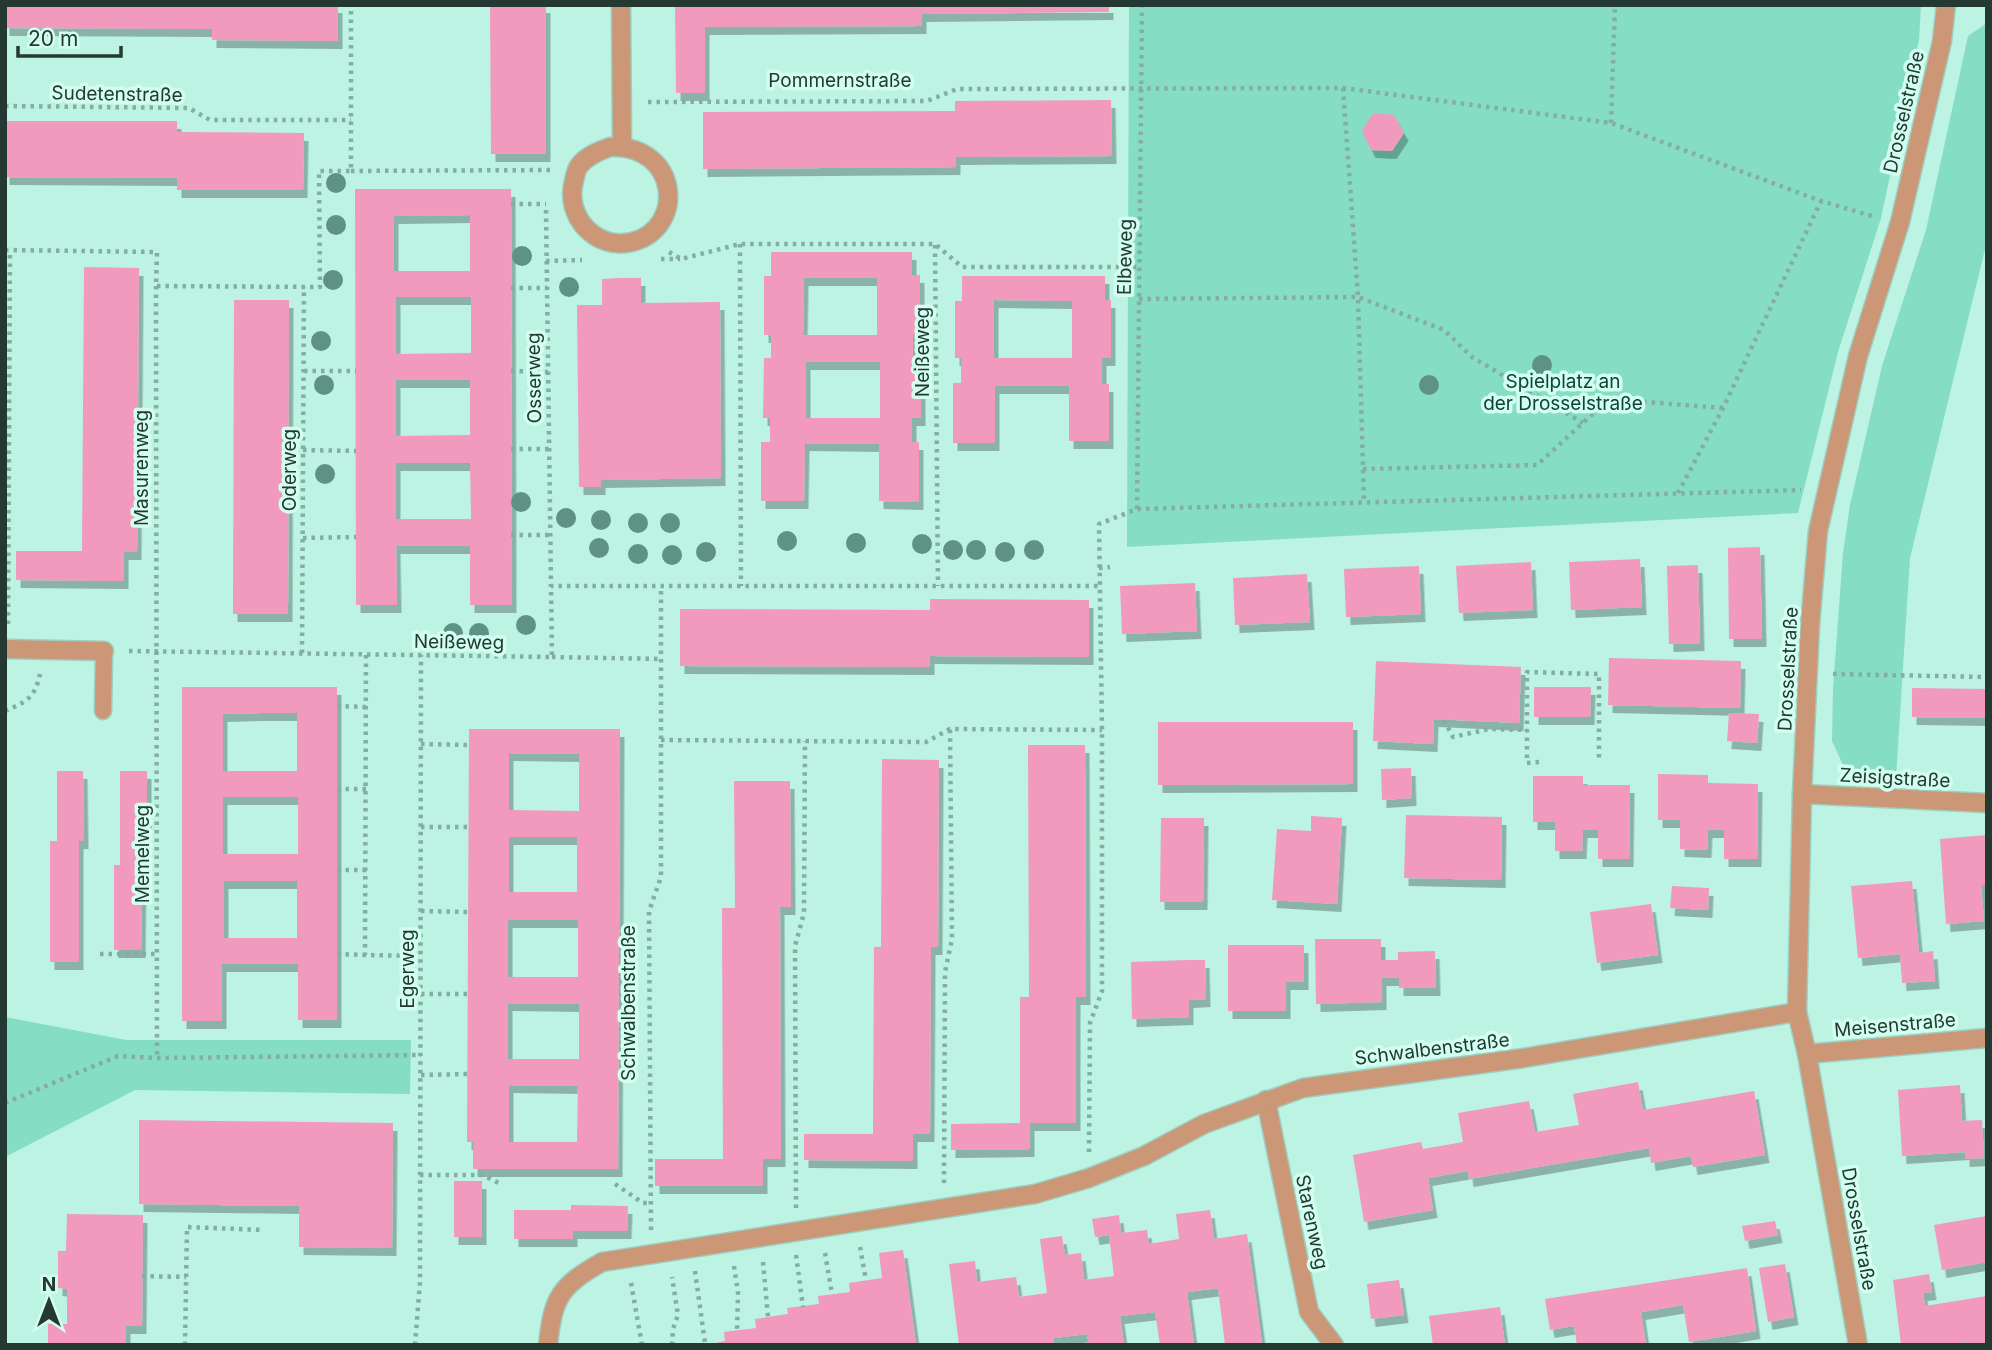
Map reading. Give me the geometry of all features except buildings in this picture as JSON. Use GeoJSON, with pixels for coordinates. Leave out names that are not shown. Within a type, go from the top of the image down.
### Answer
{"type":"FeatureCollection","features":[{"type":"Feature","properties":{"kind":"street"},"geometry":{"type":"LineString","coordinates":[[621,5],[622,147]]}},
{"type":"Feature","properties":{"kind":"street","name":"Drosselstraße"},"geometry":{"type":"LineString","coordinates":[[1858,1345],[1807,1054],[1797,1012],[1808,673],[1818,531],[1826,489],[1858,356],[1900,222],[1942,41],[1946,5]]}},
{"type":"Feature","properties":{"kind":"street"},"geometry":{"type":"LineString","coordinates":[[622,147],[646,153],[655,162],[667,183],[667,208],[662,220],[644,237],[631,242],[605,241],[583,226],[572,202],[572,188],[578,167],[599,151],[622,147]]}},
{"type":"Feature","properties":{"kind":"street"},"geometry":{"type":"LineString","coordinates":[[7,649],[104,651]]}},
{"type":"Feature","properties":{"kind":"street","name":"Zeisigstraße"},"geometry":{"type":"LineString","coordinates":[[1802,794],[1987,803]]}},
{"type":"Feature","properties":{"kind":"street","name":"Schwalbenstraße"},"geometry":{"type":"LineString","coordinates":[[548,1345],[551,1317],[559,1294],[579,1275],[602,1262],[1035,1194],[1088,1178],[1144,1156],[1204,1124],[1303,1088],[1524,1058],[1797,1012]]}},
{"type":"Feature","properties":{"kind":"street","name":"Meisenstraße"},"geometry":{"type":"LineString","coordinates":[[1807,1054],[1987,1038]]}},
{"type":"Feature","properties":{"kind":"street","name":"Starenweg"},"geometry":{"type":"LineString","coordinates":[[1266,1100],[1309,1312],[1334,1345]]}},
{"type":"Feature","properties":{"kind":"lane"},"geometry":{"type":"LineString","coordinates":[[103,711],[104,651]]}},
{"type":"Feature","properties":{"kind":"path"},"geometry":{"type":"LineString","coordinates":[[351,5],[351,171]]}},
{"type":"Feature","properties":{"kind":"path","name":"Elbeweg"},"geometry":{"type":"LineString","coordinates":[[1137,509],[1142,5]]}},
{"type":"Feature","properties":{"kind":"path"},"geometry":{"type":"LineString","coordinates":[[1611,123],[1615,5]]}},
{"type":"Feature","properties":{"kind":"path"},"geometry":{"type":"LineString","coordinates":[[1343,88],[1358,297],[1364,503]]}},
{"type":"Feature","properties":{"kind":"path","name":"Pommernstraße"},"geometry":{"type":"LineString","coordinates":[[622,102],[927,101],[957,89],[1343,88],[1611,123],[1821,201],[1900,222]]}},
{"type":"Feature","properties":{"kind":"path","name":"Sudetenstraße"},"geometry":{"type":"LineString","coordinates":[[5,106],[189,108],[210,120],[351,120]]}},
{"type":"Feature","properties":{"kind":"path"},"geometry":{"type":"LineString","coordinates":[[156,286],[320,287],[319,171],[545,170],[578,167]]}},
{"type":"Feature","properties":{"kind":"path"},"geometry":{"type":"LineString","coordinates":[[545,170],[545,181]]}},
{"type":"Feature","properties":{"kind":"path","name":"Osserweg"},"geometry":{"type":"LineString","coordinates":[[545,193],[551,586]]}},
{"type":"Feature","properties":{"kind":"path"},"geometry":{"type":"LineString","coordinates":[[1678,494],[1723,408],[1821,201]]}},
{"type":"Feature","properties":{"kind":"path"},"geometry":{"type":"LineString","coordinates":[[511,204],[546,204]]}},
{"type":"Feature","properties":{"kind":"path"},"geometry":{"type":"LineString","coordinates":[[644,237],[681,259],[740,244],[935,244],[962,267],[1139,267]]}},
{"type":"Feature","properties":{"kind":"path"},"geometry":{"type":"LineString","coordinates":[[740,244],[741,586]]}},
{"type":"Feature","properties":{"kind":"path","name":"Neißeweg"},"geometry":{"type":"LineString","coordinates":[[935,244],[938,586]]}},
{"type":"Feature","properties":{"kind":"path"},"geometry":{"type":"LineString","coordinates":[[7,649],[8,251]]}},
{"type":"Feature","properties":{"kind":"path","name":"Masurenweg"},"geometry":{"type":"LineString","coordinates":[[8,251],[157,252],[155,651]]}},
{"type":"Feature","properties":{"kind":"path","name":"Oderweg"},"geometry":{"type":"LineString","coordinates":[[302,653],[304,287]]}},
{"type":"Feature","properties":{"kind":"path"},"geometry":{"type":"LineString","coordinates":[[511,288],[547,288]]}},
{"type":"Feature","properties":{"kind":"path"},"geometry":{"type":"LineString","coordinates":[[1139,299],[1358,297],[1444,330],[1472,357],[1583,423]]}},
{"type":"Feature","properties":{"kind":"path"},"geometry":{"type":"LineString","coordinates":[[304,370],[356,370]]}},
{"type":"Feature","properties":{"kind":"path"},"geometry":{"type":"LineString","coordinates":[[511,370],[548,372]]}},
{"type":"Feature","properties":{"kind":"path"},"geometry":{"type":"LineString","coordinates":[[1363,469],[1537,465],[1609,399],[1723,408]]}},
{"type":"Feature","properties":{"kind":"path"},"geometry":{"type":"LineString","coordinates":[[511,449],[549,449]]}},
{"type":"Feature","properties":{"kind":"path"},"geometry":{"type":"LineString","coordinates":[[303,450],[356,451]]}},
{"type":"Feature","properties":{"kind":"path"},"geometry":{"type":"LineString","coordinates":[[1088,1178],[1090,1023],[1102,991],[1099,524],[1137,509],[1826,489]]}},
{"type":"Feature","properties":{"kind":"path"},"geometry":{"type":"LineString","coordinates":[[511,535],[549,535]]}},
{"type":"Feature","properties":{"kind":"path"},"geometry":{"type":"LineString","coordinates":[[303,538],[356,537]]}},
{"type":"Feature","properties":{"kind":"path"},"geometry":{"type":"LineString","coordinates":[[1099,568],[1110,567]]}},
{"type":"Feature","properties":{"kind":"path"},"geometry":{"type":"LineString","coordinates":[[552,657],[551,586],[1099,586]]}},
{"type":"Feature","properties":{"kind":"path","name":"Schwalbenstraße"},"geometry":{"type":"LineString","coordinates":[[660,1253],[651,1203],[649,911],[662,877],[661,586]]}},
{"type":"Feature","properties":{"kind":"path"},"geometry":{"type":"LineString","coordinates":[[5,711],[29,701],[42,667],[41,650]]}},
{"type":"Feature","properties":{"kind":"path","name":"Neißeweg"},"geometry":{"type":"LineString","coordinates":[[104,651],[661,659]]}},
{"type":"Feature","properties":{"kind":"path","name":"Memelweg"},"geometry":{"type":"LineString","coordinates":[[155,651],[157,1058]]}},
{"type":"Feature","properties":{"kind":"path"},"geometry":{"type":"LineString","coordinates":[[365,955],[366,655]]}},
{"type":"Feature","properties":{"kind":"path","name":"Egerweg"},"geometry":{"type":"LineString","coordinates":[[415,1345],[420,1282],[421,655]]}},
{"type":"Feature","properties":{"kind":"path"},"geometry":{"type":"LineString","coordinates":[[1539,762],[1527,762],[1527,672],[1599,674],[1599,762]]}},
{"type":"Feature","properties":{"kind":"path"},"geometry":{"type":"LineString","coordinates":[[1808,673],[1987,677]]}},
{"type":"Feature","properties":{"kind":"path"},"geometry":{"type":"LineString","coordinates":[[337,706],[366,707]]}},
{"type":"Feature","properties":{"kind":"path"},"geometry":{"type":"LineString","coordinates":[[1444,720],[1453,737],[1489,729],[1527,730]]}},
{"type":"Feature","properties":{"kind":"path"},"geometry":{"type":"LineString","coordinates":[[661,740],[926,742],[950,729],[1102,730]]}},
{"type":"Feature","properties":{"kind":"path"},"geometry":{"type":"LineString","coordinates":[[943,1209],[945,972],[952,939],[950,729]]}},
{"type":"Feature","properties":{"kind":"path"},"geometry":{"type":"LineString","coordinates":[[803,1307],[794,1232],[795,946],[804,914],[805,741]]}},
{"type":"Feature","properties":{"kind":"path"},"geometry":{"type":"LineString","coordinates":[[421,744],[468,745]]}},
{"type":"Feature","properties":{"kind":"path"},"geometry":{"type":"LineString","coordinates":[[337,789],[366,789]]}},
{"type":"Feature","properties":{"kind":"path"},"geometry":{"type":"LineString","coordinates":[[421,827],[468,827]]}},
{"type":"Feature","properties":{"kind":"path"},"geometry":{"type":"LineString","coordinates":[[337,870],[366,870]]}},
{"type":"Feature","properties":{"kind":"path"},"geometry":{"type":"LineString","coordinates":[[421,911],[468,912]]}},
{"type":"Feature","properties":{"kind":"path"},"geometry":{"type":"LineString","coordinates":[[100,954],[157,954]]}},
{"type":"Feature","properties":{"kind":"path"},"geometry":{"type":"LineString","coordinates":[[337,954],[421,956]]}},
{"type":"Feature","properties":{"kind":"path"},"geometry":{"type":"LineString","coordinates":[[421,994],[468,994]]}},
{"type":"Feature","properties":{"kind":"path"},"geometry":{"type":"LineString","coordinates":[[5,1103],[118,1056],[157,1058],[421,1055]]}},
{"type":"Feature","properties":{"kind":"path"},"geometry":{"type":"LineString","coordinates":[[421,1075],[468,1074]]}},
{"type":"Feature","properties":{"kind":"path"},"geometry":{"type":"LineString","coordinates":[[420,1175],[482,1175],[499,1183]]}},
{"type":"Feature","properties":{"kind":"path"},"geometry":{"type":"LineString","coordinates":[[615,1184],[643,1203],[651,1203]]}},
{"type":"Feature","properties":{"kind":"path"},"geometry":{"type":"LineString","coordinates":[[856,1222],[866,1280]]}},
{"type":"Feature","properties":{"kind":"path"},"geometry":{"type":"LineString","coordinates":[[185,1345],[187,1227],[263,1230]]}},
{"type":"Feature","properties":{"kind":"path"},"geometry":{"type":"LineString","coordinates":[[821,1227],[832,1294]]}},
{"type":"Feature","properties":{"kind":"path"},"geometry":{"type":"LineString","coordinates":[[760,1237],[768,1317]]}},
{"type":"Feature","properties":{"kind":"path"},"geometry":{"type":"LineString","coordinates":[[730,1242],[738,1293],[737,1331]]}},
{"type":"Feature","properties":{"kind":"path"},"geometry":{"type":"LineString","coordinates":[[692,1248],[705,1343]]}},
{"type":"Feature","properties":{"kind":"path"},"geometry":{"type":"LineString","coordinates":[[660,1253],[678,1315],[673,1329],[672,1345]]}},
{"type":"Feature","properties":{"kind":"path"},"geometry":{"type":"LineString","coordinates":[[626,1258],[642,1345]]}},
{"type":"Feature","properties":{"kind":"path"},"geometry":{"type":"LineString","coordinates":[[142,1276],[186,1277]]}},
{"type":"Feature","properties":{"kind":"green space","name":"Spielplatz an der Drosselstraße"},"geometry":{"type":"Polygon","coordinates":[[[1129,5],[1921,5],[1919,40],[1881,218],[1838,352],[1798,513],[1127,547],[1129,5]]]}},
{"type":"Feature","properties":{"kind":"green space"},"geometry":{"type":"Polygon","coordinates":[[[1987,23],[1987,241],[1910,558],[1896,777],[1865,777],[1844,767],[1832,741],[1843,553],[1850,505],[1882,366],[1926,230],[1968,36],[1987,23]]]}},
{"type":"Feature","properties":{"kind":"green space"},"geometry":{"type":"Polygon","coordinates":[[[5,1017],[126,1040],[411,1040],[410,1094],[135,1090],[5,1157],[5,1017]]]}}]}
